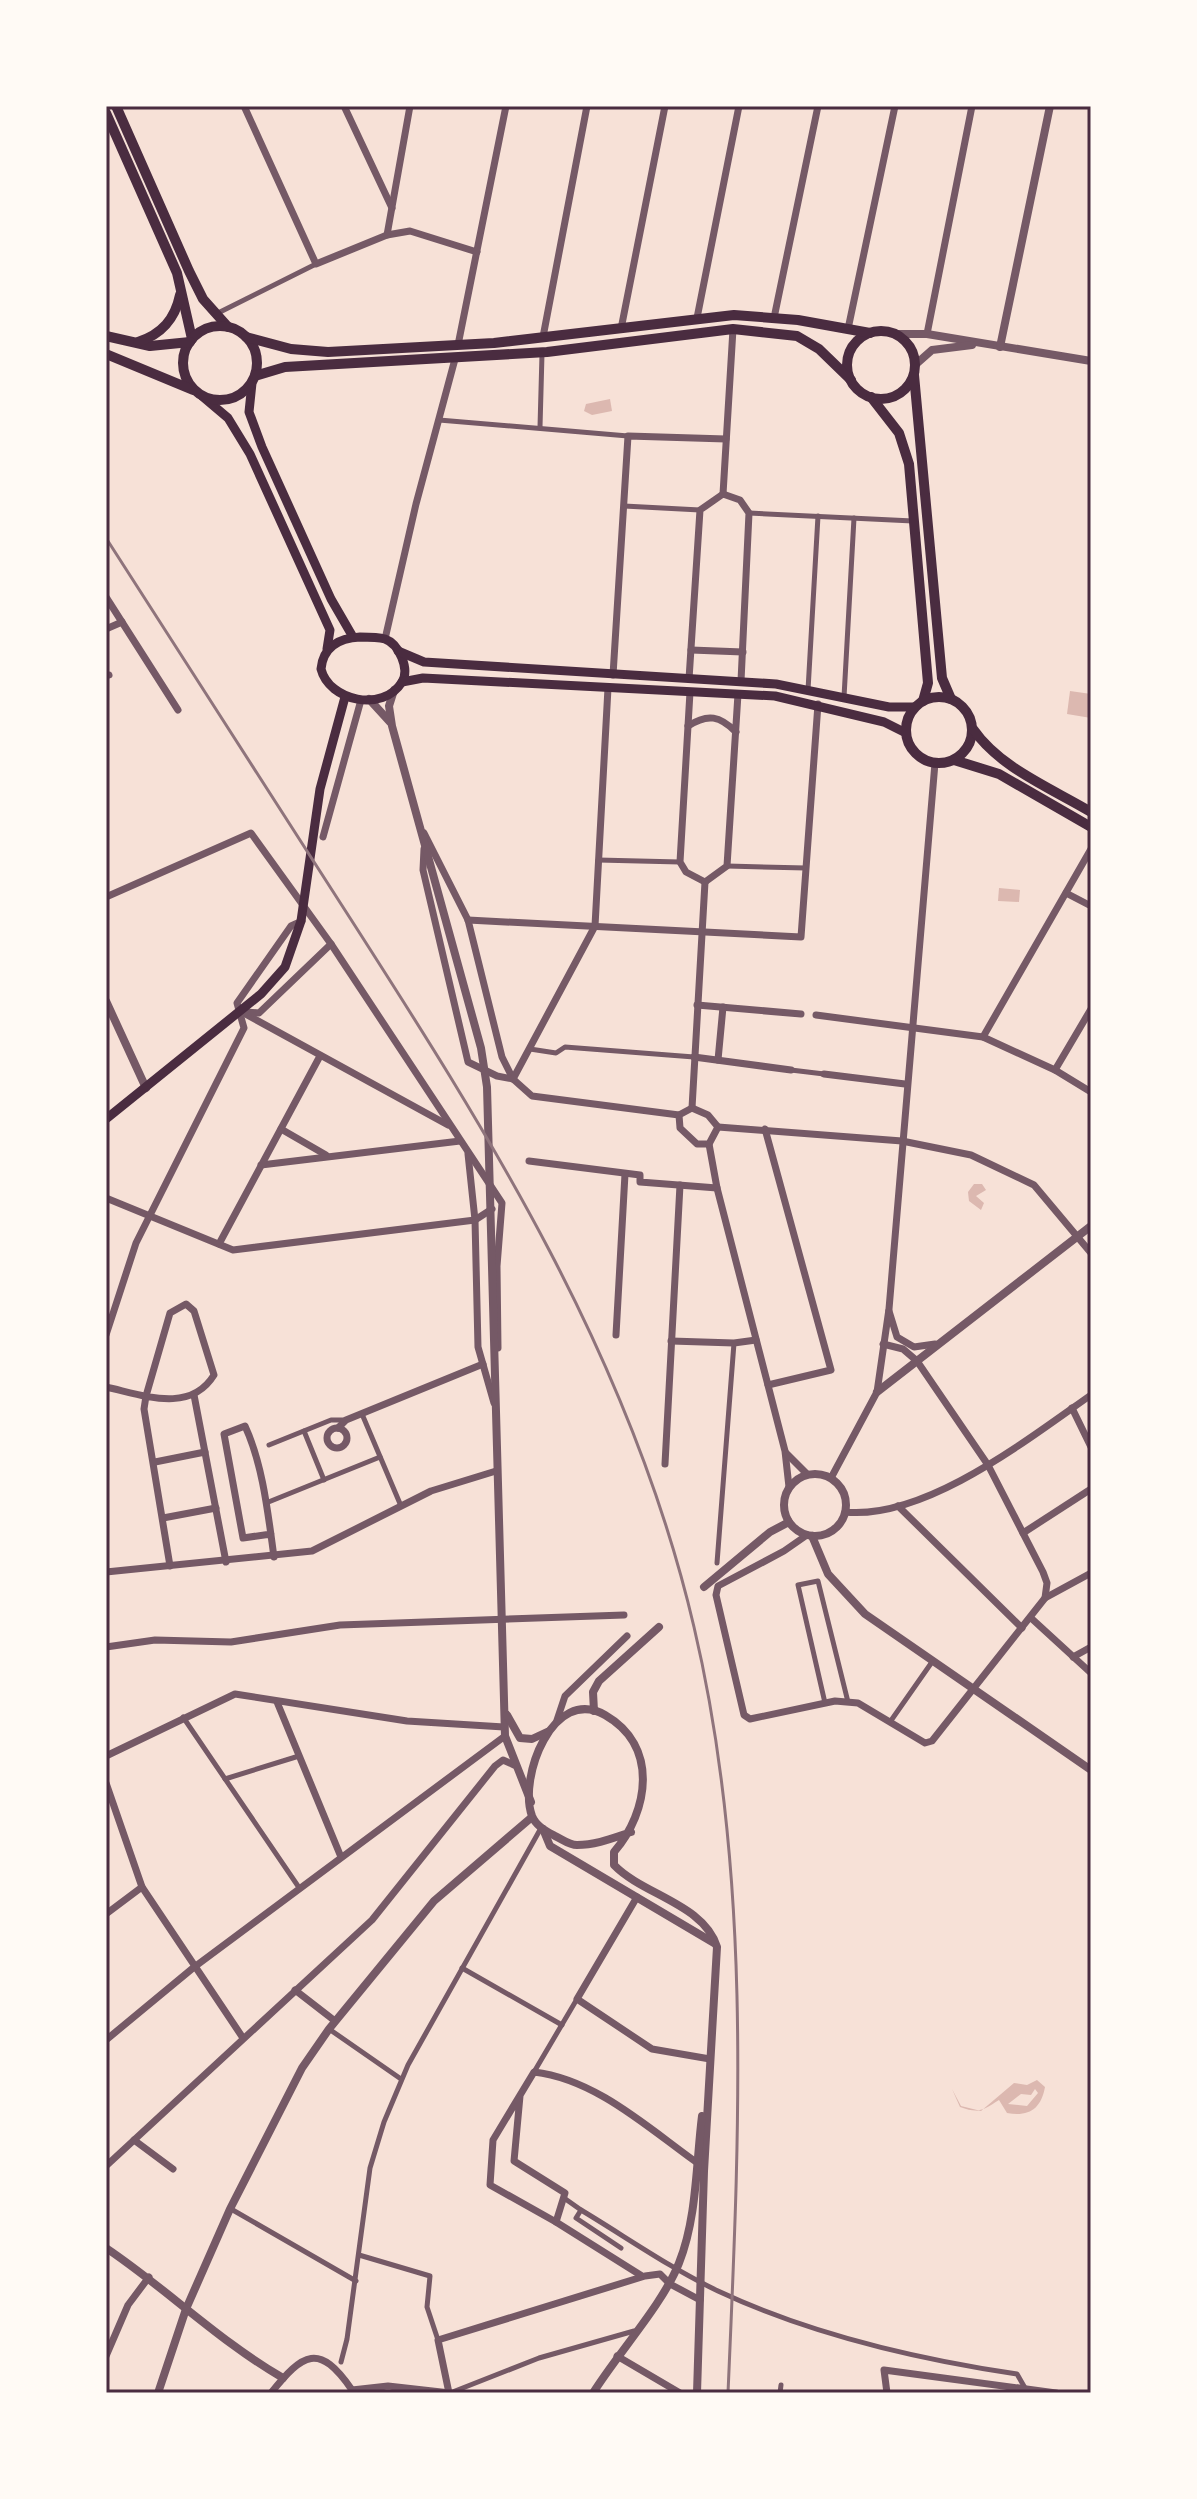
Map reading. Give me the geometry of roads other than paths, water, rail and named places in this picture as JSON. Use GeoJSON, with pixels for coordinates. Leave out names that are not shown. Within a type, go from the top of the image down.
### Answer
{"type":"FeatureCollection","features":[{"type":"Feature","properties":{"kind":"main road"},"geometry":{"type":"LineString","coordinates":[[116,106],[203,299],[228,327],[246,337],[291,349],[328,352],[458,345],[734,315],[894,334],[909,346],[914,370],[942,678],[951,699],[966,711],[972,729],[985,747],[1091,812]]}},
{"type":"Feature","properties":{"kind":"main road"},"geometry":{"type":"LineString","coordinates":[[106,113],[182,289],[191,340],[183,365],[186,378],[199,394],[228,418],[250,454],[330,630],[321,662],[323,677],[345,697],[365,700],[394,690],[402,682],[423,678],[738,694],[818,704],[884,722],[906,733],[915,754],[935,763],[954,760],[999,774],[1091,827]]}},
{"type":"Feature","properties":{"kind":"main road"},"geometry":{"type":"LineString","coordinates":[[132,344],[151,338],[169,324],[182,289]]}},
{"type":"Feature","properties":{"kind":"main road"},"geometry":{"type":"LineString","coordinates":[[106,336],[132,344],[191,340],[207,329],[228,327]]}},
{"type":"Feature","properties":{"kind":"main road"},"geometry":{"type":"LineString","coordinates":[[106,354],[199,394],[224,400],[244,392],[253,380],[285,367],[542,353],[733,329],[797,336],[819,349],[871,397],[905,445],[928,683],[906,733]]}},
{"type":"Feature","properties":{"kind":"main road"},"geometry":{"type":"LineString","coordinates":[[851,380],[848,357],[860,339],[870,333]]}},
{"type":"Feature","properties":{"kind":"main road"},"geometry":{"type":"LineString","coordinates":[[246,337],[256,355],[249,412],[331,599],[353,637]]}},
{"type":"Feature","properties":{"kind":"main road"},"geometry":{"type":"LineString","coordinates":[[871,397],[892,397],[909,385],[914,370]]}},
{"type":"Feature","properties":{"kind":"main road"},"geometry":{"type":"LineString","coordinates":[[327,649],[353,637],[385,639],[398,651],[424,662],[613,676],[741,681],[808,690],[889,707],[951,699]]}},
{"type":"Feature","properties":{"kind":"main road"},"geometry":{"type":"LineString","coordinates":[[398,651],[403,661],[402,682]]}},
{"type":"Feature","properties":{"kind":"main road"},"geometry":{"type":"LineString","coordinates":[[106,1119],[261,994],[285,967],[301,921],[327,758],[345,697]]}},
{"type":"Feature","properties":{"kind":"main road"},"geometry":{"type":"LineString","coordinates":[[954,760],[968,747],[972,729]]}},
{"type":"Feature","properties":{"kind":"street"},"geometry":{"type":"LineString","coordinates":[[244,106],[316,264]]}},
{"type":"Feature","properties":{"kind":"street"},"geometry":{"type":"LineString","coordinates":[[344,106],[392,208]]}},
{"type":"Feature","properties":{"kind":"street"},"geometry":{"type":"LineString","coordinates":[[387,235],[410,106]]}},
{"type":"Feature","properties":{"kind":"street"},"geometry":{"type":"LineString","coordinates":[[458,345],[506,106]]}},
{"type":"Feature","properties":{"kind":"street"},"geometry":{"type":"LineString","coordinates":[[543,337],[587,106]]}},
{"type":"Feature","properties":{"kind":"street"},"geometry":{"type":"LineString","coordinates":[[621,329],[665,106]]}},
{"type":"Feature","properties":{"kind":"street"},"geometry":{"type":"LineString","coordinates":[[697,318],[739,106]]}},
{"type":"Feature","properties":{"kind":"street"},"geometry":{"type":"LineString","coordinates":[[774,318],[818,106]]}},
{"type":"Feature","properties":{"kind":"street"},"geometry":{"type":"LineString","coordinates":[[848,329],[895,106]]}},
{"type":"Feature","properties":{"kind":"street"},"geometry":{"type":"LineString","coordinates":[[927,334],[972,106]]}},
{"type":"Feature","properties":{"kind":"street"},"geometry":{"type":"LineString","coordinates":[[1000,347],[1050,106]]}},
{"type":"Feature","properties":{"kind":"street"},"geometry":{"type":"LineString","coordinates":[[217,313],[316,264],[387,235],[410,231],[477,252]]}},
{"type":"Feature","properties":{"kind":"street"},"geometry":{"type":"LineString","coordinates":[[723,494],[733,329]]}},
{"type":"Feature","properties":{"kind":"street"},"geometry":{"type":"LineString","coordinates":[[894,334],[927,334],[1091,361]]}},
{"type":"Feature","properties":{"kind":"street"},"geometry":{"type":"LineString","coordinates":[[914,370],[932,350],[979,344]]}},
{"type":"Feature","properties":{"kind":"street"},"geometry":{"type":"LineString","coordinates":[[540,427],[542,353]]}},
{"type":"Feature","properties":{"kind":"street"},"geometry":{"type":"LineString","coordinates":[[385,639],[455,359]]}},
{"type":"Feature","properties":{"kind":"street"},"geometry":{"type":"LineString","coordinates":[[439,420],[628,436],[726,439]]}},
{"type":"Feature","properties":{"kind":"street"},"geometry":{"type":"LineString","coordinates":[[613,676],[628,436]]}},
{"type":"Feature","properties":{"kind":"street"},"geometry":{"type":"LineString","coordinates":[[624,506],[700,510],[723,494]]}},
{"type":"Feature","properties":{"kind":"street"},"geometry":{"type":"LineString","coordinates":[[723,494],[740,500],[749,513],[741,681]]}},
{"type":"Feature","properties":{"kind":"street"},"geometry":{"type":"LineString","coordinates":[[689,679],[700,510]]}},
{"type":"Feature","properties":{"kind":"street"},"geometry":{"type":"LineString","coordinates":[[749,513],[914,521]]}},
{"type":"Feature","properties":{"kind":"street"},"geometry":{"type":"LineString","coordinates":[[808,690],[818,516]]}},
{"type":"Feature","properties":{"kind":"street"},"geometry":{"type":"LineString","coordinates":[[844,697],[854,518]]}},
{"type":"Feature","properties":{"kind":"street"},"geometry":{"type":"LineString","coordinates":[[106,597],[178,710]]}},
{"type":"Feature","properties":{"kind":"street"},"geometry":{"type":"LineString","coordinates":[[106,629],[122,622]]}},
{"type":"Feature","properties":{"kind":"street"},"geometry":{"type":"LineString","coordinates":[[691,650],[743,652]]}},
{"type":"Feature","properties":{"kind":"street"},"geometry":{"type":"LineString","coordinates":[[513,1079],[595,926],[608,688]]}},
{"type":"Feature","properties":{"kind":"street"},"geometry":{"type":"LineString","coordinates":[[394,690],[389,706],[392,726],[481,1048],[487,1087],[499,1619],[507,1713],[504,1732],[514,1765],[531,1802]]}},
{"type":"Feature","properties":{"kind":"street"},"geometry":{"type":"LineString","coordinates":[[690,692],[680,862],[686,872],[705,882]]}},
{"type":"Feature","properties":{"kind":"street"},"geometry":{"type":"LineString","coordinates":[[727,866],[738,694]]}},
{"type":"Feature","properties":{"kind":"street"},"geometry":{"type":"LineString","coordinates":[[323,837],[365,700],[392,726]]}},
{"type":"Feature","properties":{"kind":"street"},"geometry":{"type":"LineString","coordinates":[[468,920],[801,937],[818,704]]}},
{"type":"Feature","properties":{"kind":"street"},"geometry":{"type":"LineString","coordinates":[[688,726],[711,716],[722,718],[736,732]]}},
{"type":"Feature","properties":{"kind":"street"},"geometry":{"type":"LineString","coordinates":[[831,1478],[877,1392],[889,1309],[905,1084],[935,763]]}},
{"type":"Feature","properties":{"kind":"street"},"geometry":{"type":"LineString","coordinates":[[423,832],[468,920],[502,1057],[513,1079],[532,1096],[679,1115],[692,1108]]}},
{"type":"Feature","properties":{"kind":"street"},"geometry":{"type":"LineString","coordinates":[[423,832],[423,870],[468,1062],[497,1076],[513,1079]]}},
{"type":"Feature","properties":{"kind":"street"},"geometry":{"type":"LineString","coordinates":[[106,897],[251,833],[331,944],[502,1203],[494,1394]]}},
{"type":"Feature","properties":{"kind":"street"},"geometry":{"type":"LineString","coordinates":[[983,1037],[1091,849]]}},
{"type":"Feature","properties":{"kind":"street"},"geometry":{"type":"LineString","coordinates":[[598,860],[680,862]]}},
{"type":"Feature","properties":{"kind":"street"},"geometry":{"type":"LineString","coordinates":[[692,1108],[705,882],[727,866],[806,868]]}},
{"type":"Feature","properties":{"kind":"street"},"geometry":{"type":"LineString","coordinates":[[1066,893],[1091,906]]}},
{"type":"Feature","properties":{"kind":"street"},"geometry":{"type":"LineString","coordinates":[[106,1335],[136,1243],[244,1028],[237,1003],[291,926],[311,917]]}},
{"type":"Feature","properties":{"kind":"street"},"geometry":{"type":"LineString","coordinates":[[240,1011],[259,1013],[331,944]]}},
{"type":"Feature","properties":{"kind":"street"},"geometry":{"type":"LineString","coordinates":[[106,1001],[146,1088]]}},
{"type":"Feature","properties":{"kind":"street"},"geometry":{"type":"LineString","coordinates":[[697,1005],[816,1015],[983,1037],[1055,1070],[1091,1092]]}},
{"type":"Feature","properties":{"kind":"street"},"geometry":{"type":"LineString","coordinates":[[718,1060],[723,1007]]}},
{"type":"Feature","properties":{"kind":"street"},"geometry":{"type":"LineString","coordinates":[[1055,1070],[1091,1009]]}},
{"type":"Feature","properties":{"kind":"street"},"geometry":{"type":"LineString","coordinates":[[240,1011],[449,1126]]}},
{"type":"Feature","properties":{"kind":"street"},"geometry":{"type":"LineString","coordinates":[[529,1049],[556,1053],[565,1047],[694,1057],[905,1084]]}},
{"type":"Feature","properties":{"kind":"street"},"geometry":{"type":"LineString","coordinates":[[219,1244],[320,1056]]}},
{"type":"Feature","properties":{"kind":"street"},"geometry":{"type":"LineString","coordinates":[[419,1110],[432,1100]]}},
{"type":"Feature","properties":{"kind":"street"},"geometry":{"type":"LineString","coordinates":[[692,1108],[708,1115],[718,1127],[902,1141],[971,1155],[1034,1185],[1080,1236],[1091,1253]]}},
{"type":"Feature","properties":{"kind":"street"},"geometry":{"type":"LineString","coordinates":[[679,1115],[680,1128],[688,1139],[697,1144],[709,1144]]}},
{"type":"Feature","properties":{"kind":"street"},"geometry":{"type":"LineString","coordinates":[[718,1127],[709,1144],[717,1188],[785,1451],[789,1487],[783,1506],[789,1522],[809,1536],[828,1574],[865,1614],[1091,1770]]}},
{"type":"Feature","properties":{"kind":"street"},"geometry":{"type":"LineString","coordinates":[[281,1129],[328,1156]]}},
{"type":"Feature","properties":{"kind":"street"},"geometry":{"type":"LineString","coordinates":[[765,1129],[831,1370],[768,1385]]}},
{"type":"Feature","properties":{"kind":"street"},"geometry":{"type":"LineString","coordinates":[[261,1165],[460,1141]]}},
{"type":"Feature","properties":{"kind":"street"},"geometry":{"type":"LineString","coordinates":[[468,1152],[475,1220],[478,1347],[495,1406]]}},
{"type":"Feature","properties":{"kind":"street"},"geometry":{"type":"LineString","coordinates":[[529,1161],[640,1175],[640,1182],[717,1188]]}},
{"type":"Feature","properties":{"kind":"street"},"geometry":{"type":"LineString","coordinates":[[616,1335],[625,1174]]}},
{"type":"Feature","properties":{"kind":"street"},"geometry":{"type":"LineString","coordinates":[[665,1464],[680,1185]]}},
{"type":"Feature","properties":{"kind":"street"},"geometry":{"type":"LineString","coordinates":[[106,1198],[150,1213],[233,1250],[475,1220],[502,1203]]}},
{"type":"Feature","properties":{"kind":"street"},"geometry":{"type":"LineString","coordinates":[[877,1392],[1091,1226]]}},
{"type":"Feature","properties":{"kind":"street"},"geometry":{"type":"LineString","coordinates":[[106,1387],[146,1396],[163,1400],[194,1395],[214,1375],[194,1311],[186,1304],[170,1313],[146,1396],[144,1409],[170,1566]]}},
{"type":"Feature","properties":{"kind":"street"},"geometry":{"type":"LineString","coordinates":[[889,1309],[897,1337],[914,1347],[935,1344]]}},
{"type":"Feature","properties":{"kind":"street"},"geometry":{"type":"LineString","coordinates":[[671,1341],[734,1343],[756,1340]]}},
{"type":"Feature","properties":{"kind":"street"},"geometry":{"type":"LineString","coordinates":[[717,1563],[734,1343]]}},
{"type":"Feature","properties":{"kind":"street"},"geometry":{"type":"LineString","coordinates":[[883,1344],[903,1349],[917,1361],[988,1465],[1047,1583],[1045,1598]]}},
{"type":"Feature","properties":{"kind":"street"},"geometry":{"type":"LineString","coordinates":[[269,1445],[331,1420],[346,1420],[362,1414],[483,1364]]}},
{"type":"Feature","properties":{"kind":"street"},"geometry":{"type":"LineString","coordinates":[[194,1395],[226,1562]]}},
{"type":"Feature","properties":{"kind":"street"},"geometry":{"type":"LineString","coordinates":[[845,1512],[867,1514],[898,1506],[988,1465],[1091,1395]]}},
{"type":"Feature","properties":{"kind":"street"},"geometry":{"type":"LineString","coordinates":[[1072,1408],[1091,1447]]}},
{"type":"Feature","properties":{"kind":"street"},"geometry":{"type":"LineString","coordinates":[[362,1414],[401,1506]]}},
{"type":"Feature","properties":{"kind":"street"},"geometry":{"type":"LineString","coordinates":[[338,1428],[346,1420]]}},
{"type":"Feature","properties":{"kind":"street"},"geometry":{"type":"LineString","coordinates":[[271,1534],[243,1538],[224,1434],[245,1426],[254,1446],[271,1534],[274,1557]]}},
{"type":"Feature","properties":{"kind":"street"},"geometry":{"type":"LineString","coordinates":[[304,1431],[324,1480]]}},
{"type":"Feature","properties":{"kind":"street"},"geometry":{"type":"LineString","coordinates":[[785,1451],[807,1474],[831,1478],[840,1487],[845,1512],[833,1530],[809,1536],[718,1586],[716,1595],[744,1715],[750,1719],[825,1703],[858,1703],[925,1743],[932,1741],[1045,1598],[1091,1573]]}},
{"type":"Feature","properties":{"kind":"street"},"geometry":{"type":"LineString","coordinates":[[155,1462],[205,1452]]}},
{"type":"Feature","properties":{"kind":"street"},"geometry":{"type":"LineString","coordinates":[[265,1504],[380,1457]]}},
{"type":"Feature","properties":{"kind":"street"},"geometry":{"type":"LineString","coordinates":[[106,1572],[312,1551],[431,1491],[496,1471]]}},
{"type":"Feature","properties":{"kind":"street"},"geometry":{"type":"LineString","coordinates":[[789,1487],[807,1474]]}},
{"type":"Feature","properties":{"kind":"street"},"geometry":{"type":"LineString","coordinates":[[1023,1533],[1091,1489]]}},
{"type":"Feature","properties":{"kind":"street"},"geometry":{"type":"LineString","coordinates":[[898,1506],[1022,1628]]}},
{"type":"Feature","properties":{"kind":"street"},"geometry":{"type":"LineString","coordinates":[[163,1518],[216,1508]]}},
{"type":"Feature","properties":{"kind":"street"},"geometry":{"type":"LineString","coordinates":[[704,1587],[770,1532],[789,1522]]}},
{"type":"Feature","properties":{"kind":"street"},"geometry":{"type":"LineString","coordinates":[[825,1703],[798,1585],[818,1581],[848,1702]]}},
{"type":"Feature","properties":{"kind":"street"},"geometry":{"type":"LineString","coordinates":[[106,1647],[155,1640],[231,1642],[340,1625],[624,1615]]}},
{"type":"Feature","properties":{"kind":"street"},"geometry":{"type":"LineString","coordinates":[[1031,1618],[1091,1673]]}},
{"type":"Feature","properties":{"kind":"street"},"geometry":{"type":"LineString","coordinates":[[594,1711],[593,1692],[599,1681],[659,1627]]}},
{"type":"Feature","properties":{"kind":"street"},"geometry":{"type":"LineString","coordinates":[[627,1636],[565,1696],[557,1720],[536,1754],[530,1784],[532,1817],[550,1846],[706,1936],[717,1947]]}},
{"type":"Feature","properties":{"kind":"street"},"geometry":{"type":"LineString","coordinates":[[1073,1657],[1091,1647]]}},
{"type":"Feature","properties":{"kind":"street"},"geometry":{"type":"LineString","coordinates":[[890,1722],[932,1662]]}},
{"type":"Feature","properties":{"kind":"street"},"geometry":{"type":"LineString","coordinates":[[106,1756],[183,1716],[235,1694],[407,1721],[504,1732]]}},
{"type":"Feature","properties":{"kind":"street"},"geometry":{"type":"LineString","coordinates":[[277,1702],[341,1857]]}},
{"type":"Feature","properties":{"kind":"street"},"geometry":{"type":"LineString","coordinates":[[557,1720],[574,1712],[594,1711],[604,1714],[632,1737],[644,1772],[643,1800],[631,1832],[614,1852],[614,1865],[629,1881],[697,1917],[714,1936],[717,1947],[704,2171],[697,2393]]}},
{"type":"Feature","properties":{"kind":"street"},"geometry":{"type":"LineString","coordinates":[[507,1713],[520,1738],[532,1739],[548,1732]]}},
{"type":"Feature","properties":{"kind":"street"},"geometry":{"type":"LineString","coordinates":[[183,1716],[300,1889]]}},
{"type":"Feature","properties":{"kind":"street"},"geometry":{"type":"LineString","coordinates":[[106,2040],[193,1968],[504,1732]]}},
{"type":"Feature","properties":{"kind":"street"},"geometry":{"type":"LineString","coordinates":[[225,1779],[299,1756]]}},
{"type":"Feature","properties":{"kind":"street"},"geometry":{"type":"LineString","coordinates":[[106,2166],[372,1920],[495,1766],[503,1760],[514,1765]]}},
{"type":"Feature","properties":{"kind":"street"},"geometry":{"type":"LineString","coordinates":[[106,1783],[142,1887],[193,1968],[243,2038]]}},
{"type":"Feature","properties":{"kind":"street"},"geometry":{"type":"LineString","coordinates":[[158,2393],[186,2309],[230,2209],[287,2093],[332,2025],[434,1901],[532,1817]]}},
{"type":"Feature","properties":{"kind":"street"},"geometry":{"type":"LineString","coordinates":[[542,1829],[573,1845],[598,1843],[631,1832]]}},
{"type":"Feature","properties":{"kind":"street"},"geometry":{"type":"LineString","coordinates":[[341,2362],[356,2281],[370,2168],[401,2079],[542,1829]]}},
{"type":"Feature","properties":{"kind":"street"},"geometry":{"type":"LineString","coordinates":[[106,1914],[142,1887]]}},
{"type":"Feature","properties":{"kind":"street"},"geometry":{"type":"LineString","coordinates":[[637,1897],[493,2140],[490,2185],[642,2276]]}},
{"type":"Feature","properties":{"kind":"street"},"geometry":{"type":"LineString","coordinates":[[462,1967],[562,2025]]}},
{"type":"Feature","properties":{"kind":"street"},"geometry":{"type":"LineString","coordinates":[[295,1990],[332,2025],[401,2079]]}},
{"type":"Feature","properties":{"kind":"street"},"geometry":{"type":"LineString","coordinates":[[577,1999],[652,2049],[710,2061]]}},
{"type":"Feature","properties":{"kind":"street"},"geometry":{"type":"LineString","coordinates":[[593,2393],[616,2355],[670,2284],[689,2234],[710,2061]]}},
{"type":"Feature","properties":{"kind":"street"},"geometry":{"type":"LineString","coordinates":[[534,2072],[557,2074],[616,2104],[704,2171]]}},
{"type":"Feature","properties":{"kind":"street"},"geometry":{"type":"LineString","coordinates":[[520,2096],[514,2161],[565,2193],[556,2222]]}},
{"type":"Feature","properties":{"kind":"street"},"geometry":{"type":"LineString","coordinates":[[134,2140],[173,2169]]}},
{"type":"Feature","properties":{"kind":"street"},"geometry":{"type":"LineString","coordinates":[[564,2198],[715,2290],[849,2339],[1017,2374],[1025,2388]]}},
{"type":"Feature","properties":{"kind":"street"},"geometry":{"type":"LineString","coordinates":[[230,2209],[356,2281]]}},
{"type":"Feature","properties":{"kind":"street"},"geometry":{"type":"LineString","coordinates":[[581,2210],[576,2218],[621,2248]]}},
{"type":"Feature","properties":{"kind":"street"},"geometry":{"type":"LineString","coordinates":[[106,2248],[283,2378]]}},
{"type":"Feature","properties":{"kind":"street"},"geometry":{"type":"LineString","coordinates":[[359,2255],[430,2276],[427,2307],[450,2393]]}},
{"type":"Feature","properties":{"kind":"street"},"geometry":{"type":"LineString","coordinates":[[438,2340],[642,2276],[660,2274],[670,2284],[700,2300]]}},
{"type":"Feature","properties":{"kind":"street"},"geometry":{"type":"LineString","coordinates":[[106,2356],[128,2305],[149,2277]]}},
{"type":"Feature","properties":{"kind":"street"},"geometry":{"type":"LineString","coordinates":[[271,2393],[301,2359],[315,2358],[336,2367],[351,2391],[388,2386],[450,2393],[539,2358],[634,2331]]}},
{"type":"Feature","properties":{"kind":"street"},"geometry":{"type":"LineString","coordinates":[[616,2355],[680,2393]]}},
{"type":"Feature","properties":{"kind":"street"},"geometry":{"type":"LineString","coordinates":[[887,2393],[884,2370],[1056,2393]]}},
{"type":"Feature","properties":{"kind":"street"},"geometry":{"type":"LineString","coordinates":[[780,2393],[781,2385]]}},
{"type":"Feature","properties":{"kind":"railway"},"geometry":{"type":"LineString","coordinates":[[106,538],[396,990],[501,1163],[594,1340],[633,1432],[667,1528],[694,1627],[713,1721],[726,1816],[734,1912],[738,2105],[728,2393]]}}]}
